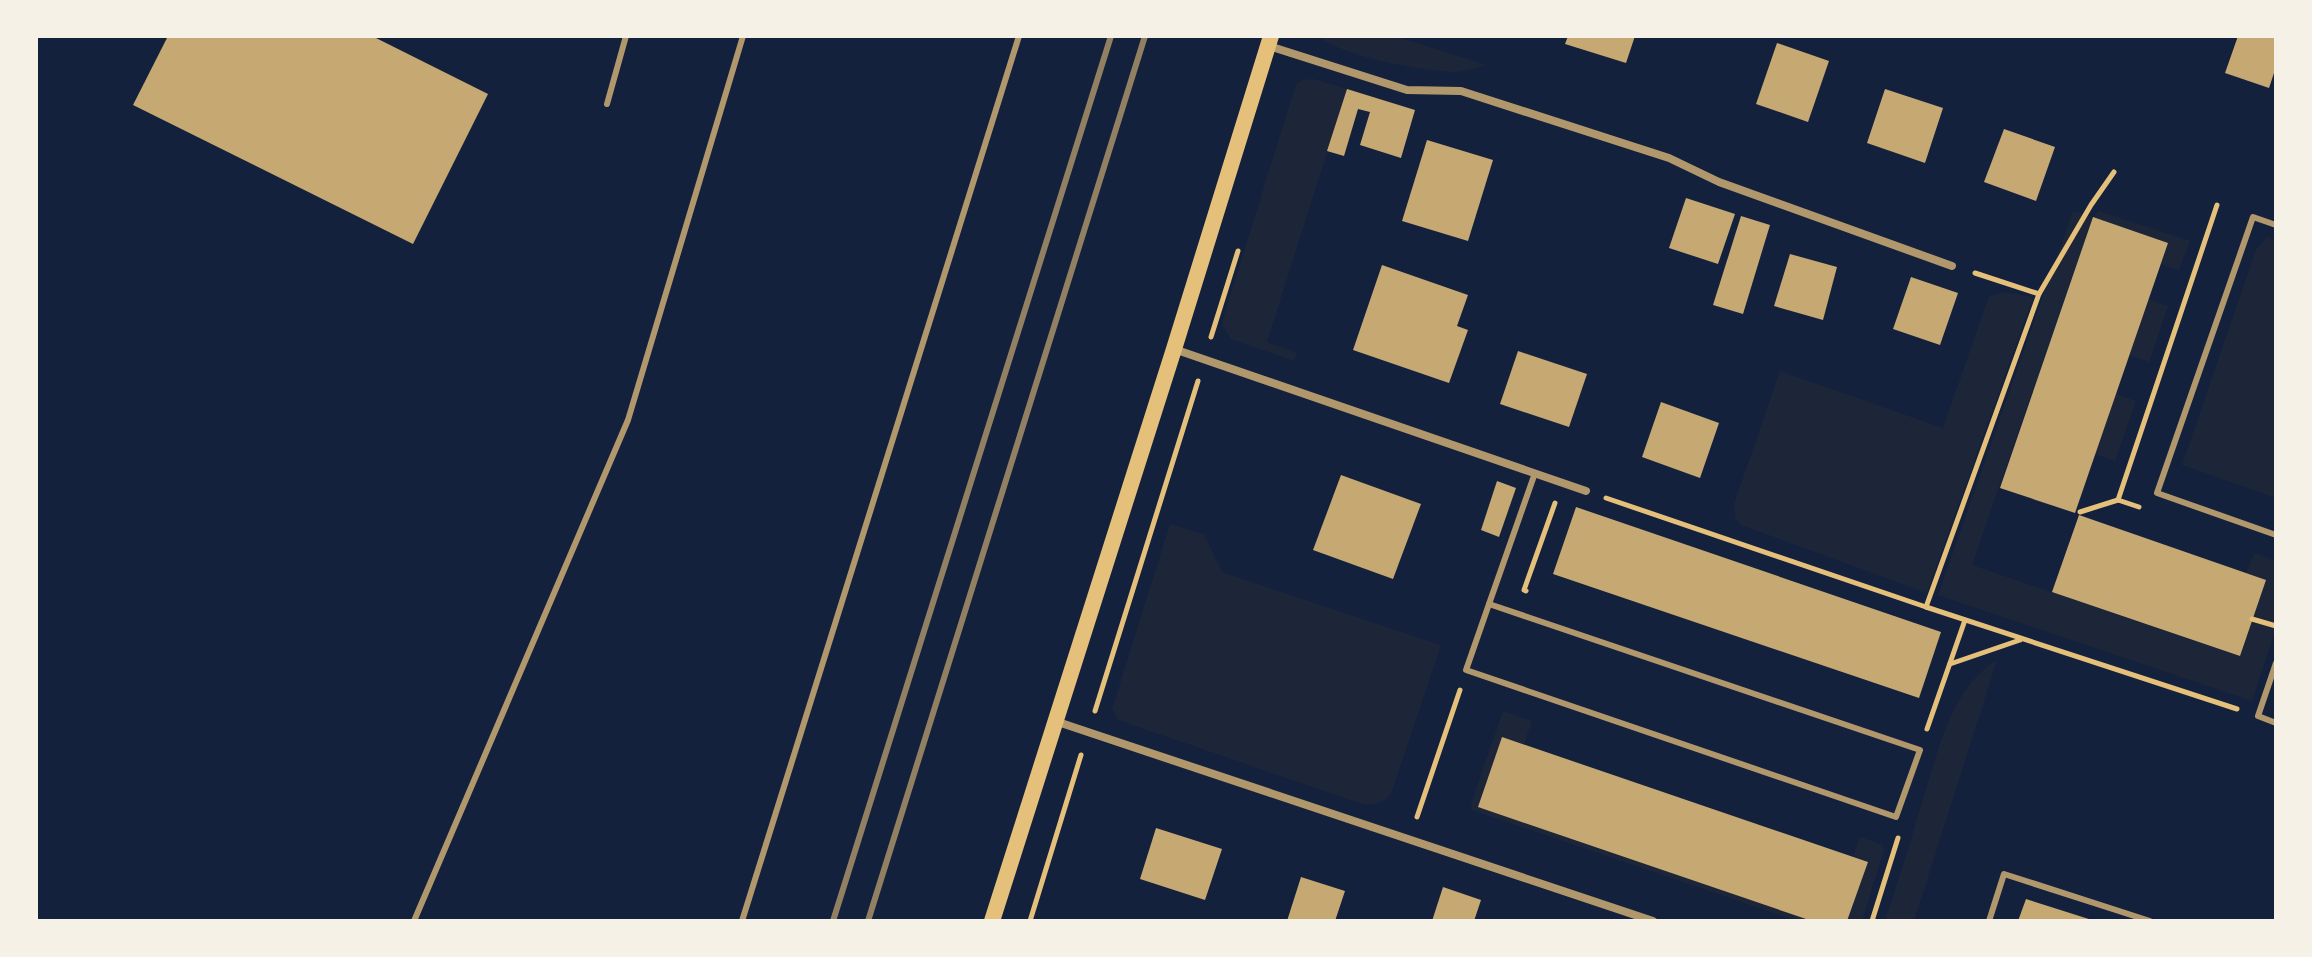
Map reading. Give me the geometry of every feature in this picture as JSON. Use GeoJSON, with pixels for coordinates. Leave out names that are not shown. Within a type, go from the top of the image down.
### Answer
{"type":"FeatureCollection","features":[{"type":"Feature","properties":{"kind":"main road"},"geometry":{"type":"LineString","coordinates":[[992,921],[1269,41]]}},
{"type":"Feature","properties":{"kind":"street"},"geometry":{"type":"LineString","coordinates":[[1269,41],[1407,90],[1461,91],[1669,158],[1719,182],[1952,266]]}},
{"type":"Feature","properties":{"kind":"street"},"geometry":{"type":"LineString","coordinates":[[1174,349],[1586,491]]}},
{"type":"Feature","properties":{"kind":"street"},"geometry":{"type":"LineString","coordinates":[[1054,721],[1653,921]]}},
{"type":"Feature","properties":{"kind":"lane"},"geometry":{"type":"LineString","coordinates":[[607,104],[626,36]]}},
{"type":"Feature","properties":{"kind":"lane"},"geometry":{"type":"LineString","coordinates":[[414,921],[628,420],[743,36]]}},
{"type":"Feature","properties":{"kind":"lane"},"geometry":{"type":"LineString","coordinates":[[742,921],[1019,36]]}},
{"type":"Feature","properties":{"kind":"lane"},"geometry":{"type":"LineString","coordinates":[[2276,225],[2253,217],[2157,493],[2276,535]]}},
{"type":"Feature","properties":{"kind":"lane"},"geometry":{"type":"LineString","coordinates":[[1489,604],[1920,750],[1896,817],[1466,670],[1489,604],[1535,473]]}},
{"type":"Feature","properties":{"kind":"lane"},"geometry":{"type":"LineString","coordinates":[[2276,663],[2258,716],[2276,723]]}},
{"type":"Feature","properties":{"kind":"lane"},"geometry":{"type":"LineString","coordinates":[[1989,921],[2004,874],[2150,921]]}},
{"type":"Feature","properties":{"kind":"path"},"geometry":{"type":"LineString","coordinates":[[1926,607],[2039,294],[2114,172]]}},
{"type":"Feature","properties":{"kind":"path"},"geometry":{"type":"LineString","coordinates":[[1030,921],[1242,238]]}},
{"type":"Feature","properties":{"kind":"path"},"geometry":{"type":"LineString","coordinates":[[1952,266],[2039,294]]}},
{"type":"Feature","properties":{"kind":"path"},"geometry":{"type":"LineString","coordinates":[[1531,596],[1524,590],[1562,483]]}},
{"type":"Feature","properties":{"kind":"path"},"geometry":{"type":"LineString","coordinates":[[1586,491],[2258,716]]}},
{"type":"Feature","properties":{"kind":"path"},"geometry":{"type":"LineString","coordinates":[[2080,512],[2118,500]]}},
{"type":"Feature","properties":{"kind":"path"},"geometry":{"type":"LineString","coordinates":[[2252,619],[2276,626]]}},
{"type":"Feature","properties":{"kind":"path"},"geometry":{"type":"LineString","coordinates":[[1920,750],[1965,620]]}},
{"type":"Feature","properties":{"kind":"path"},"geometry":{"type":"LineString","coordinates":[[1949,665],[2022,639]]}},
{"type":"Feature","properties":{"kind":"path"},"geometry":{"type":"LineString","coordinates":[[1409,841],[1466,670]]}},
{"type":"Feature","properties":{"kind":"path"},"geometry":{"type":"LineString","coordinates":[[1872,921],[1901,830],[1896,817]]}},
{"type":"Feature","properties":{"kind":"shaded area"},"geometry":{"type":"Polygon","coordinates":[[[1318,36],[1394,36],[1487,65],[1457,72],[1405,66],[1344,50],[1318,36]]]}},
{"type":"Feature","properties":{"kind":"shaded area"},"geometry":{"type":"Polygon","coordinates":[[[1314,79],[1347,89],[1267,342],[1297,353],[1294,361],[1231,339],[1222,325],[1296,84],[1314,79]]]}},
{"type":"Feature","properties":{"kind":"shaded area"},"geometry":{"type":"Polygon","coordinates":[[[2073,211],[2093,217],[1972,565],[2239,656],[2266,580],[2246,573],[2254,553],[2276,561],[2276,629],[2252,701],[1938,595],[2073,211]]]}},
{"type":"Feature","properties":{"kind":"shaded area"},"geometry":{"type":"Polygon","coordinates":[[[2099,211],[2190,241],[2179,270],[2161,264],[2168,243],[2093,217],[2099,211]]]}},
{"type":"Feature","properties":{"kind":"shaded area"},"geometry":{"type":"Polygon","coordinates":[[[2267,237],[2276,240],[2276,498],[2182,465],[2256,250],[2267,237]]]}},
{"type":"Feature","properties":{"kind":"shaded area"},"geometry":{"type":"Polygon","coordinates":[[[2004,292],[2033,297],[1927,593],[1741,525],[1735,518],[1734,504],[1780,371],[1943,428],[1989,296],[2004,292]]]}},
{"type":"Feature","properties":{"kind":"shaded area"},"geometry":{"type":"Polygon","coordinates":[[[2148,299],[2168,306],[2149,362],[2129,355],[2148,299]]]}},
{"type":"Feature","properties":{"kind":"shaded area"},"geometry":{"type":"Polygon","coordinates":[[[2116,394],[2136,401],[2115,461],[2095,454],[2116,394]]]}},
{"type":"Feature","properties":{"kind":"shaded area"},"geometry":{"type":"Polygon","coordinates":[[[1170,524],[1204,534],[1222,572],[1441,645],[1391,794],[1382,802],[1365,805],[1118,720],[1112,709],[1170,524]]]}},
{"type":"Feature","properties":{"kind":"shaded area"},"geometry":{"type":"Polygon","coordinates":[[[1997,660],[1914,921],[1885,921],[1946,727],[1967,689],[1980,673],[1997,660]]]}},
{"type":"Feature","properties":{"kind":"shaded area"},"geometry":{"type":"Polygon","coordinates":[[[1503,711],[1532,721],[1524,744],[1502,737],[1812,921],[1797,921],[1472,810],[1471,804],[1503,711]]]}},
{"type":"Feature","properties":{"kind":"shaded area"},"geometry":{"type":"Polygon","coordinates":[[[1860,837],[1883,845],[1884,850],[1862,921],[1847,921],[1868,862],[1853,856],[1860,837]]]}},
{"type":"Feature","properties":{"kind":"building"},"geometry":{"type":"Polygon","coordinates":[[[168,36],[372,36],[488,94],[413,244],[133,105],[168,36]]]}},
{"type":"Feature","properties":{"kind":"building"},"geometry":{"type":"Polygon","coordinates":[[[1568,36],[1635,36],[1626,63],[1565,44],[1568,36]]]}},
{"type":"Feature","properties":{"kind":"building"},"geometry":{"type":"Polygon","coordinates":[[[2238,36],[2276,36],[2276,67],[2269,88],[2225,73],[2238,36]]]}},
{"type":"Feature","properties":{"kind":"building"},"geometry":{"type":"Polygon","coordinates":[[[1777,43],[1829,61],[1808,122],[1756,104],[1777,43]]]}},
{"type":"Feature","properties":{"kind":"building"},"geometry":{"type":"Polygon","coordinates":[[[1347,89],[1415,110],[1401,158],[1360,145],[1370,112],[1358,109],[1344,156],[1327,151],[1347,89]]]}},
{"type":"Feature","properties":{"kind":"building"},"geometry":{"type":"Polygon","coordinates":[[[1885,89],[1943,108],[1925,163],[1867,143],[1885,89]]]}},
{"type":"Feature","properties":{"kind":"building"},"geometry":{"type":"Polygon","coordinates":[[[2004,129],[2055,147],[2036,201],[1984,182],[2004,129]]]}},
{"type":"Feature","properties":{"kind":"building"},"geometry":{"type":"Polygon","coordinates":[[[1427,140],[1493,160],[1468,241],[1402,221],[1427,140]]]}},
{"type":"Feature","properties":{"kind":"building"},"geometry":{"type":"Polygon","coordinates":[[[1686,198],[1735,214],[1718,264],[1669,248],[1686,198]]]}},
{"type":"Feature","properties":{"kind":"building"},"geometry":{"type":"Polygon","coordinates":[[[1741,216],[1770,225],[1743,314],[1713,305],[1741,216]]]}},
{"type":"Feature","properties":{"kind":"building"},"geometry":{"type":"Polygon","coordinates":[[[2093,217],[2168,243],[2075,513],[2000,488],[2093,217]]]}},
{"type":"Feature","properties":{"kind":"building"},"geometry":{"type":"Polygon","coordinates":[[[1790,254],[1837,267],[1823,320],[1774,306],[1790,254]]]}},
{"type":"Feature","properties":{"kind":"building"},"geometry":{"type":"Polygon","coordinates":[[[1382,265],[1468,295],[1457,326],[1468,330],[1449,383],[1353,350],[1382,265]]]}},
{"type":"Feature","properties":{"kind":"building"},"geometry":{"type":"Polygon","coordinates":[[[1911,277],[1958,293],[1940,345],[1893,329],[1911,277]]]}},
{"type":"Feature","properties":{"kind":"building"},"geometry":{"type":"Polygon","coordinates":[[[1518,351],[1587,374],[1569,427],[1500,404],[1518,351]]]}},
{"type":"Feature","properties":{"kind":"building"},"geometry":{"type":"Polygon","coordinates":[[[1661,402],[1719,423],[1700,478],[1642,457],[1661,402]]]}},
{"type":"Feature","properties":{"kind":"building"},"geometry":{"type":"Polygon","coordinates":[[[1341,475],[1421,504],[1393,579],[1313,550],[1341,475]]]}},
{"type":"Feature","properties":{"kind":"building"},"geometry":{"type":"Polygon","coordinates":[[[1497,481],[1516,488],[1499,537],[1481,530],[1497,481]]]}},
{"type":"Feature","properties":{"kind":"building"},"geometry":{"type":"Polygon","coordinates":[[[1576,507],[1941,632],[1919,698],[1553,574],[1576,507]]]}},
{"type":"Feature","properties":{"kind":"building"},"geometry":{"type":"Polygon","coordinates":[[[2079,515],[2266,580],[2240,656],[2052,592],[2079,515]]]}},
{"type":"Feature","properties":{"kind":"building"},"geometry":{"type":"Polygon","coordinates":[[[1502,737],[1868,862],[1847,921],[1812,921],[1478,807],[1502,737]]]}},
{"type":"Feature","properties":{"kind":"building"},"geometry":{"type":"Polygon","coordinates":[[[1156,828],[1222,849],[1205,900],[1140,879],[1156,828]]]}},
{"type":"Feature","properties":{"kind":"building"},"geometry":{"type":"Polygon","coordinates":[[[1301,877],[1345,891],[1335,921],[1287,921],[1301,877]]]}},
{"type":"Feature","properties":{"kind":"building"},"geometry":{"type":"Polygon","coordinates":[[[1443,887],[1481,900],[1474,921],[1432,921],[1443,887]]]}},
{"type":"Feature","properties":{"kind":"building"},"geometry":{"type":"Polygon","coordinates":[[[2026,899],[2092,920],[2018,921],[2026,899]]]}},
{"type":"Feature","properties":{"kind":"railway"},"geometry":{"type":"LineString","coordinates":[[833,921],[1111,36]]}},
{"type":"Feature","properties":{"kind":"railway"},"geometry":{"type":"LineString","coordinates":[[868,921],[1145,36]]}}]}
